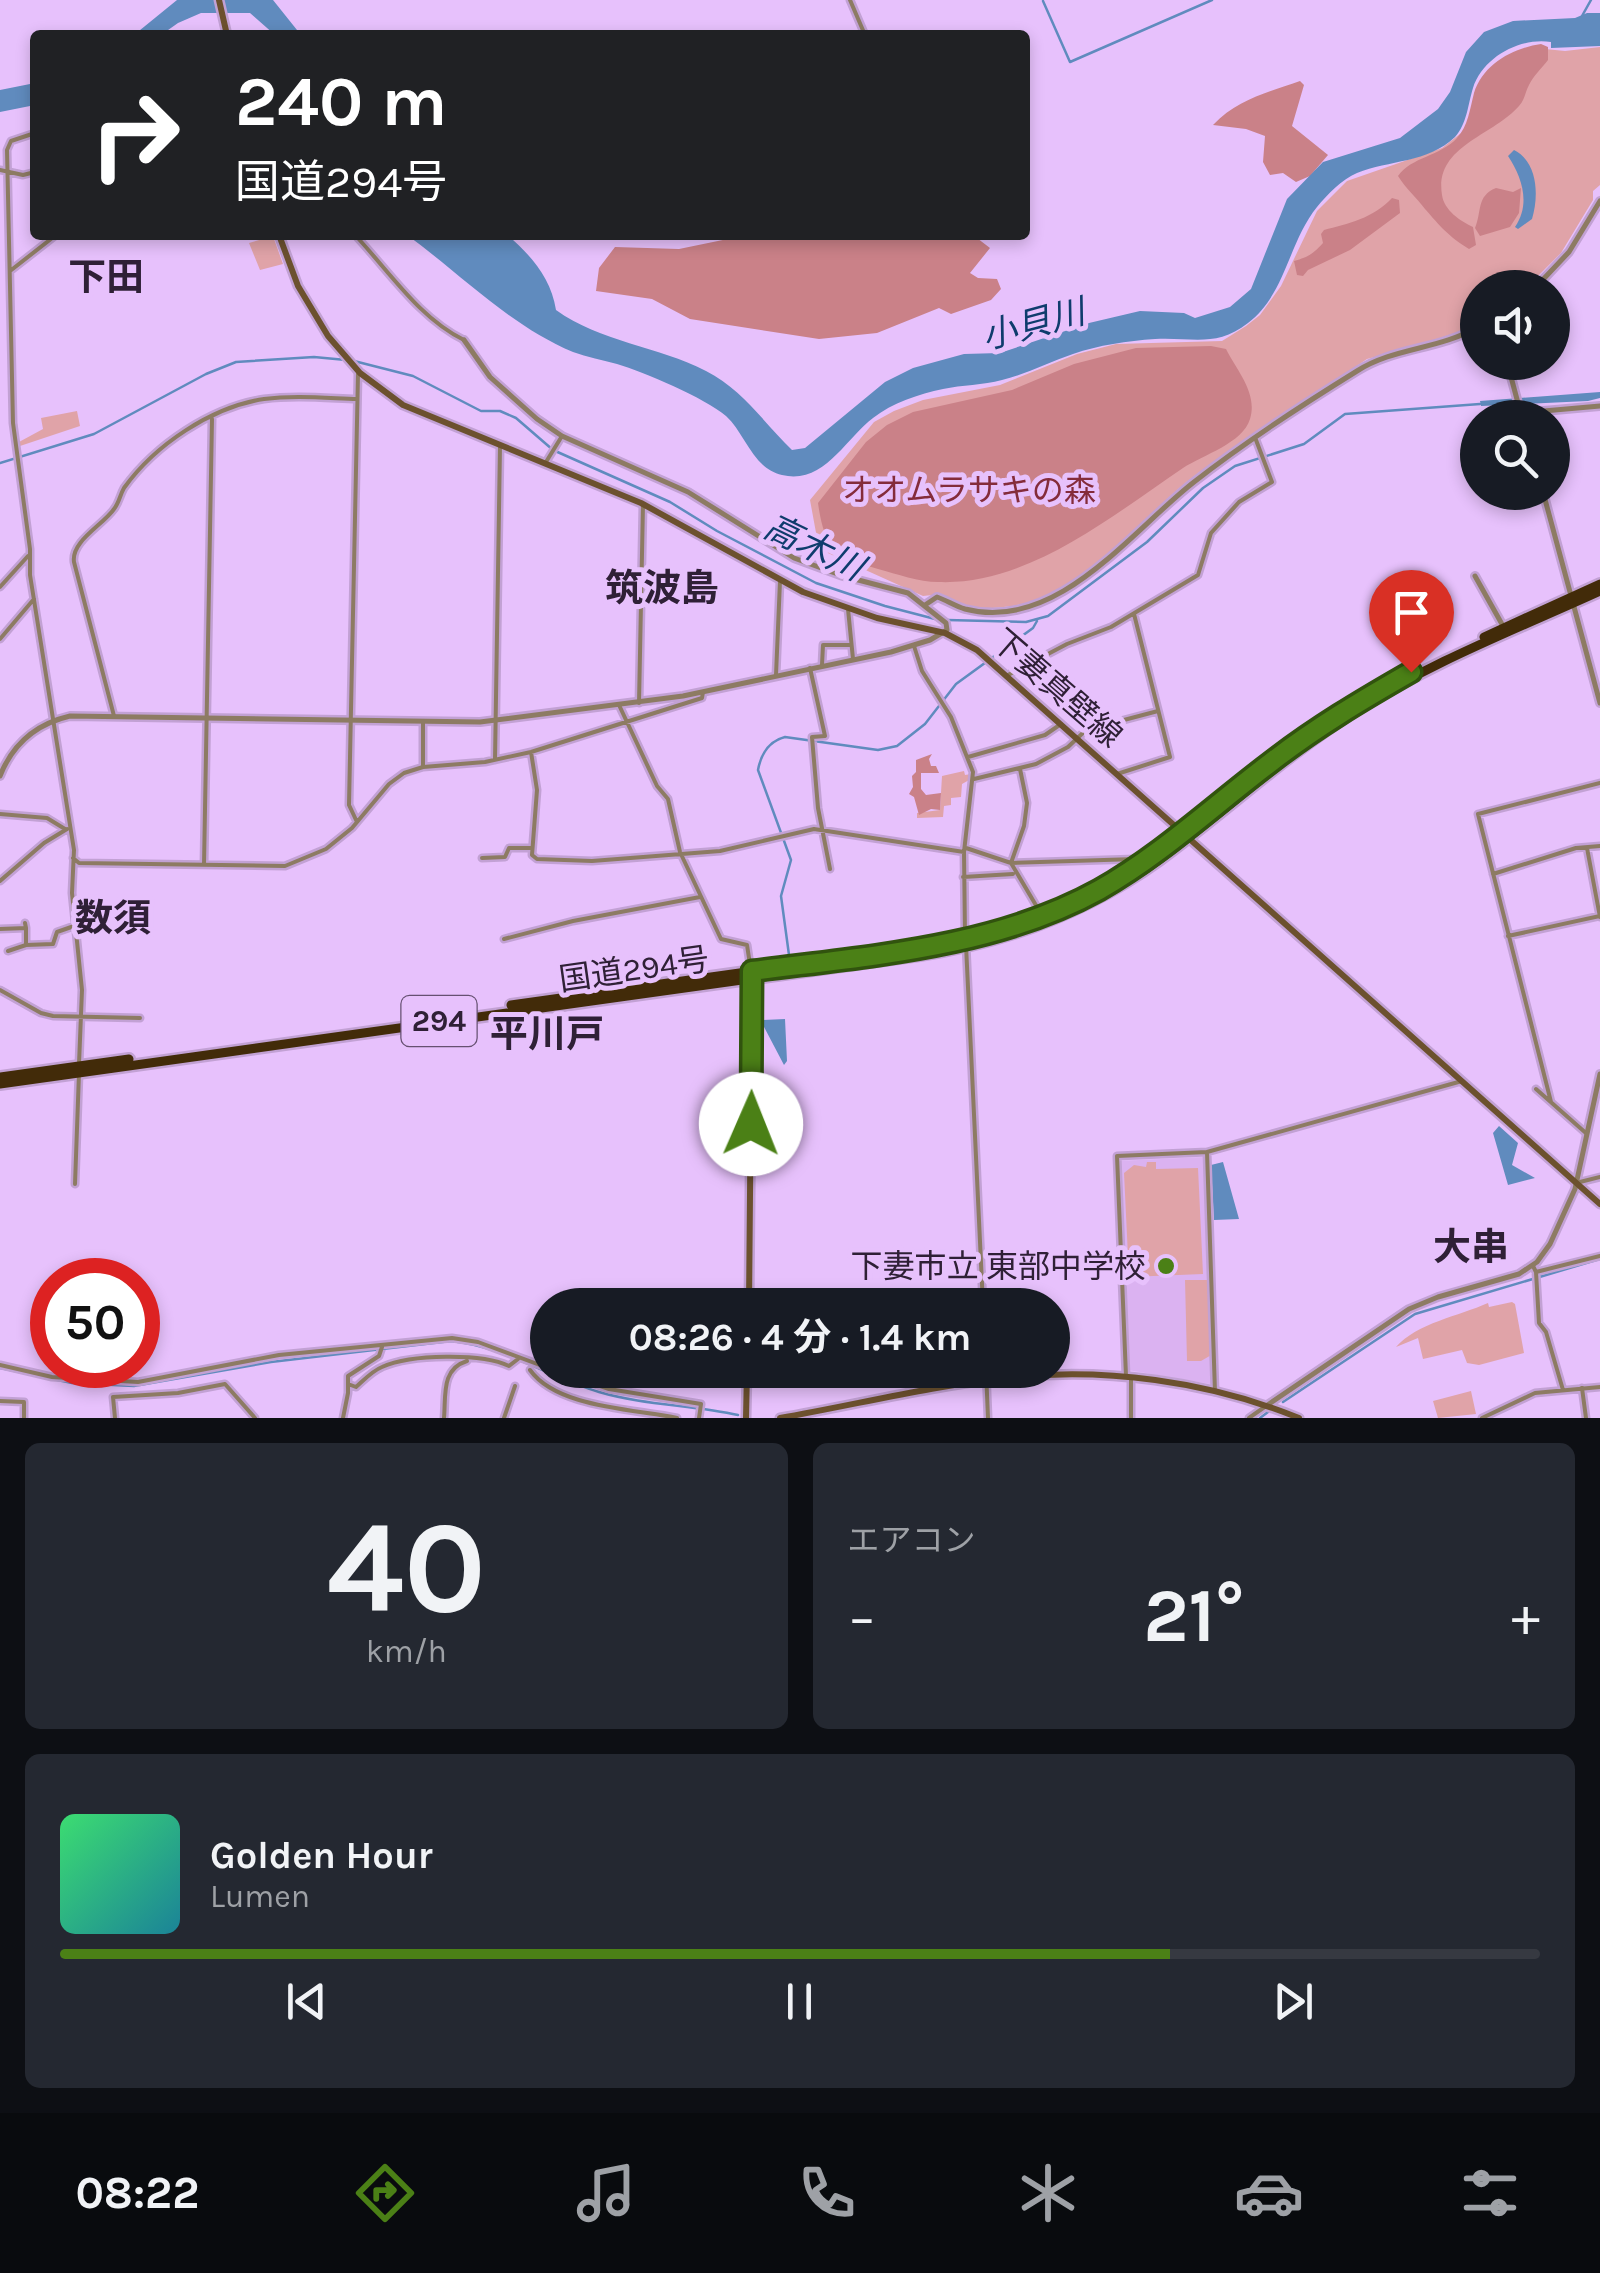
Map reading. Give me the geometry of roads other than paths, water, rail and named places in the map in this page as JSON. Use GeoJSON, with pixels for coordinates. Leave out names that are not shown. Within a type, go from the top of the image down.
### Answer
{"type":"FeatureCollection","features":[{"type":"Feature","properties":{"kind":"highway","name":"294"},"geometry":{"type":"LineString","coordinates":[[1186,834],[1270,762],[1353,705],[1411,672],[1600,588]]}},
{"type":"Feature","properties":{"kind":"highway","name":"国道294号"},"geometry":{"type":"LineString","coordinates":[[966,943],[1096,892],[1186,834],[1312,739],[1385,693],[1572,600]]}},
{"type":"Feature","properties":{"kind":"highway","name":"国道294号"},"geometry":{"type":"LineString","coordinates":[[0,1080],[966,943],[1019,932],[1076,908],[1131,879],[1186,834]]}},
{"type":"Feature","properties":{"kind":"main road"},"geometry":{"type":"LineString","coordinates":[[218,0],[226,30]]}},
{"type":"Feature","properties":{"kind":"main road","name":"下妻真壁線"},"geometry":{"type":"LineString","coordinates":[[280,240],[303,296],[338,349],[358,372],[404,405],[500,446],[547,461],[642,504],[780,581],[848,609],[945,633],[990,660],[1600,1204]]}},
{"type":"Feature","properties":{"kind":"main road"},"geometry":{"type":"LineString","coordinates":[[749,1288],[752,974]]}},
{"type":"Feature","properties":{"kind":"main road"},"geometry":{"type":"LineString","coordinates":[[1070,1375],[1129,1377],[1215,1392],[1299,1418]]}},
{"type":"Feature","properties":{"kind":"main road"},"geometry":{"type":"LineString","coordinates":[[746,1418],[747,1388]]}},
{"type":"Feature","properties":{"kind":"main road"},"geometry":{"type":"LineString","coordinates":[[780,1418],[943,1388]]}},
{"type":"Feature","properties":{"kind":"street"},"geometry":{"type":"LineString","coordinates":[[850,0],[863,30]]}},
{"type":"Feature","properties":{"kind":"street"},"geometry":{"type":"LineString","coordinates":[[30,136],[9,142],[4,170],[16,450],[34,599],[74,858],[72,893],[82,1016],[76,1184]]}},
{"type":"Feature","properties":{"kind":"street"},"geometry":{"type":"LineString","coordinates":[[4,170],[30,173]]}},
{"type":"Feature","properties":{"kind":"street"},"geometry":{"type":"LineString","coordinates":[[1552,270],[1569,252],[1600,201]]}},
{"type":"Feature","properties":{"kind":"street"},"geometry":{"type":"LineString","coordinates":[[10,272],[50,240]]}},
{"type":"Feature","properties":{"kind":"street"},"geometry":{"type":"LineString","coordinates":[[0,776],[19,743],[52,721],[74,716],[496,721],[703,692],[914,646],[945,633],[944,620],[902,591],[842,576],[794,558],[688,492],[560,440],[490,377],[464,340],[427,315],[360,240]]}},
{"type":"Feature","properties":{"kind":"street"},"geometry":{"type":"LineString","coordinates":[[926,605],[937,597],[966,610],[1003,610],[1050,599],[1122,548],[1202,476],[1371,363],[1460,336]]}},
{"type":"Feature","properties":{"kind":"street"},"geometry":{"type":"LineString","coordinates":[[358,372],[349,805],[358,822]]}},
{"type":"Feature","properties":{"kind":"street"},"geometry":{"type":"LineString","coordinates":[[114,716],[73,555],[153,457],[212,417],[265,399],[356,399]]}},
{"type":"Feature","properties":{"kind":"street"},"geometry":{"type":"LineString","coordinates":[[1570,409],[1600,406]]}},
{"type":"Feature","properties":{"kind":"street"},"geometry":{"type":"LineString","coordinates":[[204,864],[212,417]]}},
{"type":"Feature","properties":{"kind":"street"},"geometry":{"type":"LineString","coordinates":[[547,461],[560,440]]}},
{"type":"Feature","properties":{"kind":"street"},"geometry":{"type":"LineString","coordinates":[[1007,676],[1134,614],[1198,575],[1211,533],[1239,502],[1270,484],[1256,440]]}},
{"type":"Feature","properties":{"kind":"street"},"geometry":{"type":"LineString","coordinates":[[494,760],[500,446]]}},
{"type":"Feature","properties":{"kind":"street"},"geometry":{"type":"LineString","coordinates":[[638,702],[642,504]]}},
{"type":"Feature","properties":{"kind":"street"},"geometry":{"type":"LineString","coordinates":[[1548,510],[1600,703]]}},
{"type":"Feature","properties":{"kind":"street"},"geometry":{"type":"LineString","coordinates":[[0,587],[28,556]]}},
{"type":"Feature","properties":{"kind":"street"},"geometry":{"type":"LineString","coordinates":[[1475,576],[1504,628]]}},
{"type":"Feature","properties":{"kind":"street"},"geometry":{"type":"LineString","coordinates":[[776,676],[780,581]]}},
{"type":"Feature","properties":{"kind":"street"},"geometry":{"type":"LineString","coordinates":[[0,639],[34,599]]}},
{"type":"Feature","properties":{"kind":"street"},"geometry":{"type":"LineString","coordinates":[[848,609],[853,659]]}},
{"type":"Feature","properties":{"kind":"street"},"geometry":{"type":"LineString","coordinates":[[1116,774],[1170,759],[1134,614]]}},
{"type":"Feature","properties":{"kind":"street"},"geometry":{"type":"LineString","coordinates":[[822,665],[822,645],[851,645]]}},
{"type":"Feature","properties":{"kind":"street"},"geometry":{"type":"LineString","coordinates":[[914,646],[922,671],[946,708],[974,779],[963,877],[983,1288]]}},
{"type":"Feature","properties":{"kind":"street"},"geometry":{"type":"LineString","coordinates":[[810,668],[825,736],[813,740],[830,869]]}},
{"type":"Feature","properties":{"kind":"street"},"geometry":{"type":"LineString","coordinates":[[79,863],[285,866],[326,849],[404,773],[531,752],[702,698],[703,692]]}},
{"type":"Feature","properties":{"kind":"street"},"geometry":{"type":"LineString","coordinates":[[620,706],[657,786],[668,799],[680,852],[718,936],[747,946],[752,974]]}},
{"type":"Feature","properties":{"kind":"street"},"geometry":{"type":"LineString","coordinates":[[974,779],[1020,769],[1052,756],[1086,730],[1158,711]]}},
{"type":"Feature","properties":{"kind":"street"},"geometry":{"type":"LineString","coordinates":[[423,721],[423,767]]}},
{"type":"Feature","properties":{"kind":"street"},"geometry":{"type":"LineString","coordinates":[[968,757],[1045,735],[1061,724]]}},
{"type":"Feature","properties":{"kind":"street"},"geometry":{"type":"LineString","coordinates":[[531,752],[536,790],[532,855],[537,859],[572,862],[720,851],[822,830],[965,850],[1012,863],[1136,859],[1141,864]]}},
{"type":"Feature","properties":{"kind":"street"},"geometry":{"type":"LineString","coordinates":[[1020,769],[1027,803],[1012,863],[1037,906]]}},
{"type":"Feature","properties":{"kind":"street"},"geometry":{"type":"LineString","coordinates":[[1551,1102],[1478,814],[1600,782]]}},
{"type":"Feature","properties":{"kind":"street"},"geometry":{"type":"LineString","coordinates":[[0,814],[52,819],[67,829]]}},
{"type":"Feature","properties":{"kind":"street"},"geometry":{"type":"LineString","coordinates":[[0,881],[44,843],[67,829]]}},
{"type":"Feature","properties":{"kind":"street"},"geometry":{"type":"LineString","coordinates":[[1493,874],[1576,848],[1600,846]]}},
{"type":"Feature","properties":{"kind":"street"},"geometry":{"type":"LineString","coordinates":[[482,858],[505,856],[509,848],[532,848]]}},
{"type":"Feature","properties":{"kind":"street"},"geometry":{"type":"LineString","coordinates":[[1508,936],[1600,917],[1587,848]]}},
{"type":"Feature","properties":{"kind":"street"},"geometry":{"type":"LineString","coordinates":[[74,858],[87,874]]}},
{"type":"Feature","properties":{"kind":"street"},"geometry":{"type":"LineString","coordinates":[[963,877],[1016,874]]}},
{"type":"Feature","properties":{"kind":"street"},"geometry":{"type":"LineString","coordinates":[[504,940],[700,897]]}},
{"type":"Feature","properties":{"kind":"street"},"geometry":{"type":"LineString","coordinates":[[8,951],[53,944],[57,932],[77,925]]}},
{"type":"Feature","properties":{"kind":"street"},"geometry":{"type":"LineString","coordinates":[[0,929],[26,926],[26,946]]}},
{"type":"Feature","properties":{"kind":"street"},"geometry":{"type":"LineString","coordinates":[[0,990],[41,1013],[140,1018]]}},
{"type":"Feature","properties":{"kind":"street"},"geometry":{"type":"LineString","coordinates":[[1563,1390],[1546,1332],[1539,1324],[1536,1272],[1576,1183],[1600,1074]]}},
{"type":"Feature","properties":{"kind":"street"},"geometry":{"type":"LineString","coordinates":[[1131,1418],[1116,1156],[1206,1152],[1462,1081]]}},
{"type":"Feature","properties":{"kind":"street"},"geometry":{"type":"LineString","coordinates":[[1536,1089],[1587,1134]]}},
{"type":"Feature","properties":{"kind":"street"},"geometry":{"type":"LineString","coordinates":[[1206,1152],[1215,1392]]}},
{"type":"Feature","properties":{"kind":"street"},"geometry":{"type":"LineString","coordinates":[[1576,1183],[1600,1178]]}},
{"type":"Feature","properties":{"kind":"street"},"geometry":{"type":"LineString","coordinates":[[1249,1418],[1410,1309],[1514,1276],[1600,1256]]}},
{"type":"Feature","properties":{"kind":"street"},"geometry":{"type":"LineString","coordinates":[[0,1366],[52,1377],[138,1382],[279,1356],[464,1339],[530,1362]]}},
{"type":"Feature","properties":{"kind":"street"},"geometry":{"type":"LineString","coordinates":[[343,1418],[350,1374],[379,1356],[382,1345]]}},
{"type":"Feature","properties":{"kind":"street"},"geometry":{"type":"LineString","coordinates":[[348,1384],[356,1387],[382,1366],[408,1360],[494,1358],[512,1366],[519,1358]]}},
{"type":"Feature","properties":{"kind":"street"},"geometry":{"type":"LineString","coordinates":[[444,1418],[448,1373],[457,1364],[471,1359]]}},
{"type":"Feature","properties":{"kind":"street"},"geometry":{"type":"LineString","coordinates":[[115,1418],[113,1397],[178,1393],[225,1384],[253,1417]]}},
{"type":"Feature","properties":{"kind":"street"},"geometry":{"type":"LineString","coordinates":[[504,1418],[514,1386]]}},
{"type":"Feature","properties":{"kind":"street"},"geometry":{"type":"LineString","coordinates":[[1482,1418],[1535,1393],[1600,1386]]}},
{"type":"Feature","properties":{"kind":"street"},"geometry":{"type":"LineString","coordinates":[[554,1388],[589,1404],[676,1418]]}},
{"type":"Feature","properties":{"kind":"street"},"geometry":{"type":"LineString","coordinates":[[604,1388],[701,1404],[699,1418]]}},
{"type":"Feature","properties":{"kind":"street"},"geometry":{"type":"LineString","coordinates":[[986,1388],[988,1418]]}},
{"type":"Feature","properties":{"kind":"street"},"geometry":{"type":"LineString","coordinates":[[1582,1388],[1586,1418]]}},
{"type":"Feature","properties":{"kind":"street"},"geometry":{"type":"LineString","coordinates":[[0,1401],[24,1402],[24,1418]]}},
{"type":"Feature","properties":{"kind":"water"},"geometry":{"type":"Polygon","coordinates":[[[177,0],[273,0],[297,30],[269,30],[250,13],[201,13],[168,30],[140,30],[177,0]]]}},
{"type":"Feature","properties":{"kind":"water"},"geometry":{"type":"Polygon","coordinates":[[[1600,13],[1600,46],[1551,48],[1551,42],[1539,41],[1515,46],[1494,59],[1478,77],[1465,120],[1455,137],[1433,152],[1357,173],[1335,188],[1307,221],[1271,298],[1236,331],[1214,339],[1155,339],[1103,346],[1002,380],[915,396],[873,418],[822,467],[797,476],[782,475],[764,466],[733,423],[704,401],[642,373],[550,341],[413,240],[512,240],[539,268],[556,310],[591,330],[668,355],[719,378],[792,450],[805,448],[885,382],[913,368],[964,354],[1000,353],[1089,323],[1140,311],[1184,313],[1195,318],[1230,307],[1251,289],[1287,199],[1323,162],[1400,138],[1438,109],[1450,92],[1466,52],[1484,32],[1513,21],[1600,13]]]}},
{"type":"Feature","properties":{"kind":"water"},"geometry":{"type":"Polygon","coordinates":[[[30,84],[30,106],[0,112],[0,90],[30,84]]]}},
{"type":"Feature","properties":{"kind":"water"},"geometry":{"type":"Polygon","coordinates":[[[1514,150],[1528,163],[1536,190],[1532,219],[1518,229],[1515,227],[1524,200],[1521,182],[1508,156],[1514,150]]]}},
{"type":"Feature","properties":{"kind":"water"},"geometry":{"type":"Polygon","coordinates":[[[1600,392],[1600,398],[1588,401],[1493,400],[1600,392]]]}},
{"type":"Feature","properties":{"kind":"water"},"geometry":{"type":"Polygon","coordinates":[[[785,1019],[787,1061],[784,1065],[763,1020],[785,1019]]]}},
{"type":"Feature","properties":{"kind":"water"},"geometry":{"type":"Polygon","coordinates":[[[1499,1126],[1518,1143],[1512,1165],[1535,1178],[1508,1185],[1493,1133],[1499,1126]]]}},
{"type":"Feature","properties":{"kind":"water"},"geometry":{"type":"Polygon","coordinates":[[[1223,1162],[1239,1219],[1214,1220],[1211,1165],[1223,1162]]]}},
{"type":"Feature","properties":{"kind":"waterway"},"geometry":{"type":"LineString","coordinates":[[1043,1],[1070,62],[1212,0]]}},
{"type":"Feature","properties":{"kind":"waterway"},"geometry":{"type":"LineString","coordinates":[[1582,16],[1591,0]]}},
{"type":"Feature","properties":{"kind":"waterway","name":"高木川"},"geometry":{"type":"LineString","coordinates":[[0,463],[94,434],[236,362],[314,357],[346,360]]}},
{"type":"Feature","properties":{"kind":"waterway","name":"高木川"},"geometry":{"type":"LineString","coordinates":[[354,361],[413,376],[481,411],[500,411],[516,418],[553,450],[670,502],[816,583],[939,620]]}},
{"type":"Feature","properties":{"kind":"waterway","name":"高木川"},"geometry":{"type":"LineString","coordinates":[[947,620],[1026,622],[1048,616],[1147,542],[1203,488],[1235,466],[1304,444],[1345,414],[1460,405]]}},
{"type":"Feature","properties":{"kind":"waterway"},"geometry":{"type":"LineString","coordinates":[[789,955],[781,896],[791,860],[758,770],[767,749],[785,737],[878,750],[897,746],[925,724],[956,684],[1033,628],[1037,621]]}},
{"type":"Feature","properties":{"kind":"waterway"},"geometry":{"type":"LineString","coordinates":[[1283,1402],[1415,1314],[1600,1259]]}},
{"type":"Feature","properties":{"kind":"waterway"},"geometry":{"type":"LineString","coordinates":[[0,1368],[72,1383],[134,1386],[271,1362],[451,1341],[507,1355],[599,1392],[738,1415]]}},
{"type":"Feature","properties":{"kind":"waterway"},"geometry":{"type":"LineString","coordinates":[[1260,1418],[1268,1412]]}},
{"type":"Feature","properties":{"kind":"place","name":"下妻市立 東部中学校"},"geometry":{"type":"Point","coordinates":[1166,1266]}},
{"type":"Feature","properties":{"kind":"district","name":"下田"},"geometry":{"type":"Point","coordinates":[106,277]}},
{"type":"Feature","properties":{"kind":"district","name":"筑波島"},"geometry":{"type":"Point","coordinates":[662,588]}},
{"type":"Feature","properties":{"kind":"district","name":"数須"},"geometry":{"type":"Point","coordinates":[113,918]}},
{"type":"Feature","properties":{"kind":"district","name":"平川戸"},"geometry":{"type":"Point","coordinates":[547,1034]}},
{"type":"Feature","properties":{"kind":"district","name":"大串"},"geometry":{"type":"Point","coordinates":[1471,1247]}},
{"type":"Feature","properties":{"kind":"water label","name":"小貝川"},"geometry":{"type":"Point","coordinates":[1033,324]}},
{"type":"Feature","properties":{"kind":"park label","name":"オオムラサキの森"},"geometry":{"type":"Point","coordinates":[969,490]}}]}
